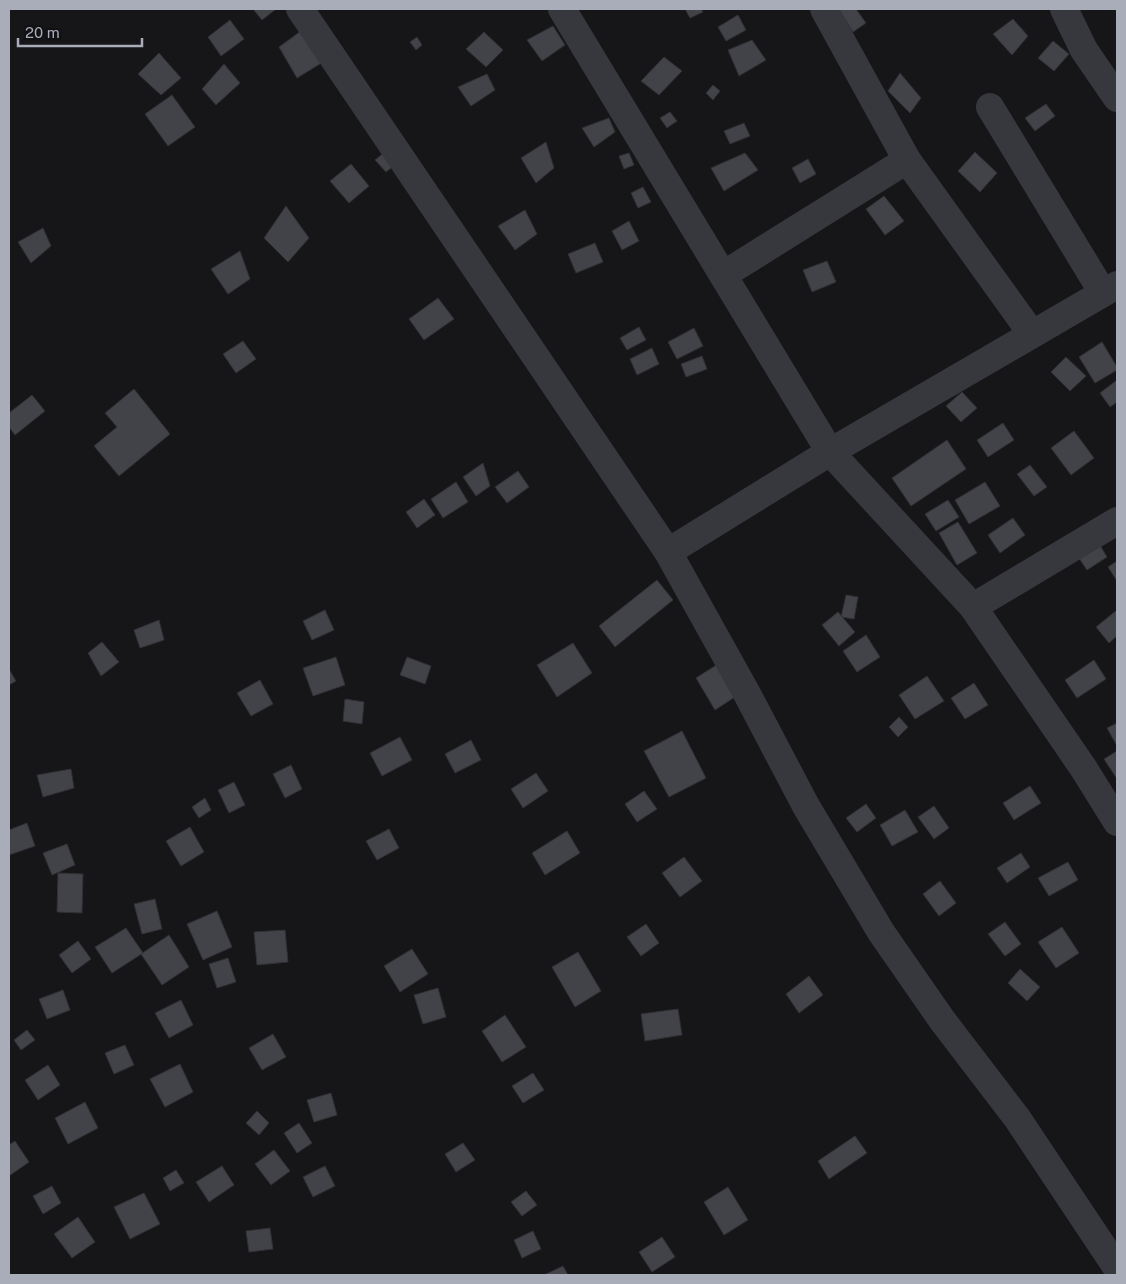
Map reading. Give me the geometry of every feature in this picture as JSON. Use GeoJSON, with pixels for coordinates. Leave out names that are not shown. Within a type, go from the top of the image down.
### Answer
{"type":"FeatureCollection","features":[{"type":"Feature","properties":{"kind":"street"},"geometry":{"type":"LineString","coordinates":[[300,9],[668,552],[746,692],[806,806],[881,932],[942,1020],[1017,1118],[1117,1268]]}},
{"type":"Feature","properties":{"kind":"street"},"geometry":{"type":"LineString","coordinates":[[562,9],[830,452],[973,607],[1084,769],[1117,822]]}},
{"type":"Feature","properties":{"kind":"street"},"geometry":{"type":"LineString","coordinates":[[824,9],[907,160],[1032,334]]}},
{"type":"Feature","properties":{"kind":"street"},"geometry":{"type":"LineString","coordinates":[[1064,9],[1084,50],[1117,98]]}},
{"type":"Feature","properties":{"kind":"street"},"geometry":{"type":"LineString","coordinates":[[668,552],[830,452],[1110,289],[990,106]]}},
{"type":"Feature","properties":{"kind":"street"},"geometry":{"type":"LineString","coordinates":[[723,274],[907,160]]}},
{"type":"Feature","properties":{"kind":"street"},"geometry":{"type":"LineString","coordinates":[[973,607],[1117,521]]}},
{"type":"Feature","properties":{"kind":"building"},"geometry":{"type":"Polygon","coordinates":[[[253,9],[276,9],[262,20],[253,9]]]}},
{"type":"Feature","properties":{"kind":"building"},"geometry":{"type":"Polygon","coordinates":[[[685,9],[701,9],[703,12],[690,18],[685,9]]]}},
{"type":"Feature","properties":{"kind":"building"},"geometry":{"type":"Polygon","coordinates":[[[856,9],[866,23],[853,32],[839,10],[856,9]]]}},
{"type":"Feature","properties":{"kind":"building"},"geometry":{"type":"Polygon","coordinates":[[[738,15],[746,30],[726,41],[718,27],[738,15]]]}},
{"type":"Feature","properties":{"kind":"building"},"geometry":{"type":"Polygon","coordinates":[[[1013,19],[1028,36],[1012,55],[993,34],[1013,19]]]}},
{"type":"Feature","properties":{"kind":"building"},"geometry":{"type":"Polygon","coordinates":[[[230,20],[244,39],[221,56],[208,37],[230,20]]]}},
{"type":"Feature","properties":{"kind":"building"},"geometry":{"type":"Polygon","coordinates":[[[553,26],[565,45],[542,61],[527,40],[553,26]]]}},
{"type":"Feature","properties":{"kind":"building"},"geometry":{"type":"Polygon","coordinates":[[[301,31],[323,62],[297,78],[279,47],[301,31]]]}},
{"type":"Feature","properties":{"kind":"building"},"geometry":{"type":"Polygon","coordinates":[[[484,32],[503,50],[486,67],[466,49],[484,32]]]}},
{"type":"Feature","properties":{"kind":"building"},"geometry":{"type":"Polygon","coordinates":[[[417,37],[422,45],[416,50],[410,42],[417,37]]]}},
{"type":"Feature","properties":{"kind":"building"},"geometry":{"type":"Polygon","coordinates":[[[752,40],[766,60],[739,76],[728,50],[752,40]]]}},
{"type":"Feature","properties":{"kind":"building"},"geometry":{"type":"Polygon","coordinates":[[[1053,41],[1069,54],[1054,71],[1038,58],[1053,41]]]}},
{"type":"Feature","properties":{"kind":"building"},"geometry":{"type":"Polygon","coordinates":[[[159,53],[181,78],[161,95],[138,74],[159,53]]]}},
{"type":"Feature","properties":{"kind":"building"},"geometry":{"type":"Polygon","coordinates":[[[664,57],[682,71],[659,95],[641,81],[664,57]]]}},
{"type":"Feature","properties":{"kind":"building"},"geometry":{"type":"Polygon","coordinates":[[[224,64],[240,83],[216,105],[202,89],[224,64]]]}},
{"type":"Feature","properties":{"kind":"building"},"geometry":{"type":"Polygon","coordinates":[[[900,73],[921,98],[910,113],[888,91],[900,73]]]}},
{"type":"Feature","properties":{"kind":"building"},"geometry":{"type":"Polygon","coordinates":[[[487,74],[495,90],[471,106],[458,87],[487,74]]]}},
{"type":"Feature","properties":{"kind":"building"},"geometry":{"type":"Polygon","coordinates":[[[713,85],[720,91],[713,100],[706,93],[713,85]]]}},
{"type":"Feature","properties":{"kind":"building"},"geometry":{"type":"Polygon","coordinates":[[[172,95],[195,127],[168,146],[145,114],[172,95]]]}},
{"type":"Feature","properties":{"kind":"building"},"geometry":{"type":"Polygon","coordinates":[[[1046,104],[1055,116],[1035,131],[1025,118],[1046,104]]]}},
{"type":"Feature","properties":{"kind":"building"},"geometry":{"type":"Polygon","coordinates":[[[670,112],[677,121],[667,128],[660,118],[670,112]]]}},
{"type":"Feature","properties":{"kind":"building"},"geometry":{"type":"Polygon","coordinates":[[[609,118],[615,132],[594,147],[582,128],[609,118]]]}},
{"type":"Feature","properties":{"kind":"building"},"geometry":{"type":"Polygon","coordinates":[[[744,123],[750,136],[730,144],[724,131],[744,123]]]}},
{"type":"Feature","properties":{"kind":"building"},"geometry":{"type":"Polygon","coordinates":[[[546,142],[554,168],[536,183],[521,158],[546,142]]]}},
{"type":"Feature","properties":{"kind":"building"},"geometry":{"type":"Polygon","coordinates":[[[385,152],[395,165],[386,172],[375,160],[385,152]]]}},
{"type":"Feature","properties":{"kind":"building"},"geometry":{"type":"Polygon","coordinates":[[[975,152],[997,173],[980,192],[958,171],[975,152]]]}},
{"type":"Feature","properties":{"kind":"building"},"geometry":{"type":"Polygon","coordinates":[[[629,153],[634,165],[624,169],[619,156],[629,153]]]}},
{"type":"Feature","properties":{"kind":"building"},"geometry":{"type":"Polygon","coordinates":[[[745,153],[758,170],[724,191],[711,168],[745,153]]]}},
{"type":"Feature","properties":{"kind":"building"},"geometry":{"type":"Polygon","coordinates":[[[808,159],[816,174],[800,183],[792,168],[808,159]]]}},
{"type":"Feature","properties":{"kind":"building"},"geometry":{"type":"Polygon","coordinates":[[[351,164],[369,186],[349,203],[330,181],[351,164]]]}},
{"type":"Feature","properties":{"kind":"building"},"geometry":{"type":"Polygon","coordinates":[[[643,187],[651,202],[638,208],[631,193],[643,187]]]}},
{"type":"Feature","properties":{"kind":"building"},"geometry":{"type":"Polygon","coordinates":[[[884,196],[904,221],[885,235],[866,209],[884,196]]]}},
{"type":"Feature","properties":{"kind":"building"},"geometry":{"type":"Polygon","coordinates":[[[286,206],[309,238],[288,262],[264,238],[286,206]]]}},
{"type":"Feature","properties":{"kind":"building"},"geometry":{"type":"Polygon","coordinates":[[[525,210],[537,234],[515,250],[498,226],[525,210]]]}},
{"type":"Feature","properties":{"kind":"building"},"geometry":{"type":"Polygon","coordinates":[[[629,221],[639,241],[622,250],[612,231],[629,221]]]}},
{"type":"Feature","properties":{"kind":"building"},"geometry":{"type":"Polygon","coordinates":[[[43,228],[51,246],[31,263],[18,242],[43,228]]]}},
{"type":"Feature","properties":{"kind":"building"},"geometry":{"type":"Polygon","coordinates":[[[595,243],[603,262],[576,273],[568,254],[595,243]]]}},
{"type":"Feature","properties":{"kind":"building"},"geometry":{"type":"Polygon","coordinates":[[[240,251],[250,279],[228,294],[211,269],[240,251]]]}},
{"type":"Feature","properties":{"kind":"building"},"geometry":{"type":"Polygon","coordinates":[[[827,261],[836,282],[812,292],[803,270],[827,261]]]}},
{"type":"Feature","properties":{"kind":"building"},"geometry":{"type":"Polygon","coordinates":[[[438,298],[454,319],[424,340],[409,319],[438,298]]]}},
{"type":"Feature","properties":{"kind":"building"},"geometry":{"type":"Polygon","coordinates":[[[639,327],[646,340],[627,350],[620,338],[639,327]]]}},
{"type":"Feature","properties":{"kind":"building"},"geometry":{"type":"Polygon","coordinates":[[[694,328],[703,346],[677,359],[668,342],[694,328]]]}},
{"type":"Feature","properties":{"kind":"building"},"geometry":{"type":"Polygon","coordinates":[[[243,341],[256,359],[236,373],[223,354],[243,341]]]}},
{"type":"Feature","properties":{"kind":"building"},"geometry":{"type":"Polygon","coordinates":[[[1102,342],[1117,370],[1095,383],[1079,357],[1102,342]]]}},
{"type":"Feature","properties":{"kind":"building"},"geometry":{"type":"Polygon","coordinates":[[[652,348],[659,364],[637,375],[630,359],[652,348]]]}},
{"type":"Feature","properties":{"kind":"building"},"geometry":{"type":"Polygon","coordinates":[[[702,356],[707,369],[686,377],[681,364],[702,356]]]}},
{"type":"Feature","properties":{"kind":"building"},"geometry":{"type":"Polygon","coordinates":[[[1066,357],[1086,376],[1070,391],[1051,372],[1066,357]]]}},
{"type":"Feature","properties":{"kind":"building"},"geometry":{"type":"Polygon","coordinates":[[[1117,380],[1117,402],[1110,407],[1100,393],[1117,380]]]}},
{"type":"Feature","properties":{"kind":"building"},"geometry":{"type":"Polygon","coordinates":[[[134,389],[170,434],[119,476],[94,446],[117,427],[105,413],[134,389]]]}},
{"type":"Feature","properties":{"kind":"building"},"geometry":{"type":"Polygon","coordinates":[[[962,392],[977,408],[961,422],[946,406],[962,392]]]}},
{"type":"Feature","properties":{"kind":"building"},"geometry":{"type":"Polygon","coordinates":[[[32,395],[45,411],[15,435],[9,427],[9,413],[32,395]]]}},
{"type":"Feature","properties":{"kind":"building"},"geometry":{"type":"Polygon","coordinates":[[[1003,423],[1014,440],[988,457],[977,440],[1003,423]]]}},
{"type":"Feature","properties":{"kind":"building"},"geometry":{"type":"Polygon","coordinates":[[[1074,431],[1094,458],[1071,475],[1051,448],[1074,431]]]}},
{"type":"Feature","properties":{"kind":"building"},"geometry":{"type":"Polygon","coordinates":[[[947,440],[966,469],[911,506],[892,478],[947,440]]]}},
{"type":"Feature","properties":{"kind":"building"},"geometry":{"type":"Polygon","coordinates":[[[483,463],[490,486],[476,496],[463,477],[483,463]]]}},
{"type":"Feature","properties":{"kind":"building"},"geometry":{"type":"Polygon","coordinates":[[[1030,465],[1047,487],[1034,496],[1017,474],[1030,465]]]}},
{"type":"Feature","properties":{"kind":"building"},"geometry":{"type":"Polygon","coordinates":[[[518,471],[529,487],[507,503],[495,487],[518,471]]]}},
{"type":"Feature","properties":{"kind":"building"},"geometry":{"type":"Polygon","coordinates":[[[456,482],[468,502],[443,518],[431,499],[456,482]]]}},
{"type":"Feature","properties":{"kind":"building"},"geometry":{"type":"Polygon","coordinates":[[[985,482],[1000,506],[969,524],[955,500],[985,482]]]}},
{"type":"Feature","properties":{"kind":"building"},"geometry":{"type":"Polygon","coordinates":[[[424,499],[435,515],[417,528],[406,512],[424,499]]]}},
{"type":"Feature","properties":{"kind":"building"},"geometry":{"type":"Polygon","coordinates":[[[948,500],[959,517],[936,531],[925,514],[948,500]]]}},
{"type":"Feature","properties":{"kind":"building"},"geometry":{"type":"Polygon","coordinates":[[[1013,518],[1025,535],[1000,553],[988,535],[1013,518]]]}},
{"type":"Feature","properties":{"kind":"building"},"geometry":{"type":"Polygon","coordinates":[[[958,522],[977,553],[957,565],[939,533],[958,522]]]}},
{"type":"Feature","properties":{"kind":"building"},"geometry":{"type":"Polygon","coordinates":[[[1098,542],[1107,557],[1087,570],[1077,555],[1098,542]]]}},
{"type":"Feature","properties":{"kind":"building"},"geometry":{"type":"Polygon","coordinates":[[[1117,561],[1117,581],[1108,567],[1117,561]]]}},
{"type":"Feature","properties":{"kind":"building"},"geometry":{"type":"Polygon","coordinates":[[[657,580],[673,600],[615,647],[599,626],[657,580]]]}},
{"type":"Feature","properties":{"kind":"building"},"geometry":{"type":"Polygon","coordinates":[[[846,595],[858,597],[854,619],[841,617],[846,595]]]}},
{"type":"Feature","properties":{"kind":"building"},"geometry":{"type":"Polygon","coordinates":[[[325,610],[334,630],[312,640],[303,621],[325,610]]]}},
{"type":"Feature","properties":{"kind":"building"},"geometry":{"type":"Polygon","coordinates":[[[1117,610],[1117,636],[1109,643],[1096,627],[1117,610]]]}},
{"type":"Feature","properties":{"kind":"building"},"geometry":{"type":"Polygon","coordinates":[[[838,612],[855,632],[839,646],[822,625],[838,612]]]}},
{"type":"Feature","properties":{"kind":"building"},"geometry":{"type":"Polygon","coordinates":[[[159,620],[164,640],[140,648],[134,630],[159,620]]]}},
{"type":"Feature","properties":{"kind":"building"},"geometry":{"type":"Polygon","coordinates":[[[866,635],[880,657],[857,672],[843,651],[866,635]]]}},
{"type":"Feature","properties":{"kind":"building"},"geometry":{"type":"Polygon","coordinates":[[[102,642],[119,662],[101,676],[88,653],[102,642]]]}},
{"type":"Feature","properties":{"kind":"building"},"geometry":{"type":"Polygon","coordinates":[[[573,643],[592,673],[557,697],[537,665],[573,643]]]}},
{"type":"Feature","properties":{"kind":"building"},"geometry":{"type":"Polygon","coordinates":[[[336,657],[345,685],[313,696],[303,668],[336,657]]]}},
{"type":"Feature","properties":{"kind":"building"},"geometry":{"type":"Polygon","coordinates":[[[407,657],[431,666],[425,684],[400,675],[407,657]]]}},
{"type":"Feature","properties":{"kind":"building"},"geometry":{"type":"Polygon","coordinates":[[[1094,660],[1106,679],[1077,698],[1065,680],[1094,660]]]}},
{"type":"Feature","properties":{"kind":"building"},"geometry":{"type":"Polygon","coordinates":[[[718,664],[738,695],[715,710],[696,678],[718,664]]]}},
{"type":"Feature","properties":{"kind":"building"},"geometry":{"type":"Polygon","coordinates":[[[9,669],[16,681],[9,685],[9,669]]]}},
{"type":"Feature","properties":{"kind":"building"},"geometry":{"type":"Polygon","coordinates":[[[927,676],[944,701],[915,719],[899,695],[927,676]]]}},
{"type":"Feature","properties":{"kind":"building"},"geometry":{"type":"Polygon","coordinates":[[[260,680],[273,704],[251,716],[237,693],[260,680]]]}},
{"type":"Feature","properties":{"kind":"building"},"geometry":{"type":"Polygon","coordinates":[[[974,683],[988,705],[965,719],[951,698],[974,683]]]}},
{"type":"Feature","properties":{"kind":"building"},"geometry":{"type":"Polygon","coordinates":[[[345,699],[364,702],[362,724],[343,721],[345,699]]]}},
{"type":"Feature","properties":{"kind":"building"},"geometry":{"type":"Polygon","coordinates":[[[899,717],[908,727],[898,737],[889,727],[899,717]]]}},
{"type":"Feature","properties":{"kind":"building"},"geometry":{"type":"Polygon","coordinates":[[[1117,723],[1117,744],[1116,744],[1107,728],[1117,723]]]}},
{"type":"Feature","properties":{"kind":"building"},"geometry":{"type":"Polygon","coordinates":[[[682,731],[706,778],[669,797],[644,751],[682,731]]]}},
{"type":"Feature","properties":{"kind":"building"},"geometry":{"type":"Polygon","coordinates":[[[400,737],[412,760],[382,776],[370,753],[400,737]]]}},
{"type":"Feature","properties":{"kind":"building"},"geometry":{"type":"Polygon","coordinates":[[[471,740],[481,760],[455,773],[445,754],[471,740]]]}},
{"type":"Feature","properties":{"kind":"building"},"geometry":{"type":"Polygon","coordinates":[[[1117,751],[1117,779],[1104,759],[1117,751]]]}},
{"type":"Feature","properties":{"kind":"building"},"geometry":{"type":"Polygon","coordinates":[[[291,765],[302,789],[285,798],[273,774],[291,765]]]}},
{"type":"Feature","properties":{"kind":"building"},"geometry":{"type":"Polygon","coordinates":[[[71,769],[74,788],[43,797],[37,775],[71,769]]]}},
{"type":"Feature","properties":{"kind":"building"},"geometry":{"type":"Polygon","coordinates":[[[536,773],[548,791],[523,808],[511,789],[536,773]]]}},
{"type":"Feature","properties":{"kind":"building"},"geometry":{"type":"Polygon","coordinates":[[[234,782],[245,805],[229,813],[218,790],[234,782]]]}},
{"type":"Feature","properties":{"kind":"building"},"geometry":{"type":"Polygon","coordinates":[[[1030,786],[1041,803],[1014,820],[1003,803],[1030,786]]]}},
{"type":"Feature","properties":{"kind":"building"},"geometry":{"type":"Polygon","coordinates":[[[644,791],[657,809],[637,822],[625,804],[644,791]]]}},
{"type":"Feature","properties":{"kind":"building"},"geometry":{"type":"Polygon","coordinates":[[[205,798],[211,810],[199,818],[192,807],[205,798]]]}},
{"type":"Feature","properties":{"kind":"building"},"geometry":{"type":"Polygon","coordinates":[[[866,804],[876,818],[857,832],[846,818],[866,804]]]}},
{"type":"Feature","properties":{"kind":"building"},"geometry":{"type":"Polygon","coordinates":[[[934,806],[949,828],[934,839],[918,817],[934,806]]]}},
{"type":"Feature","properties":{"kind":"building"},"geometry":{"type":"Polygon","coordinates":[[[905,810],[918,832],[892,846],[880,825],[905,810]]]}},
{"type":"Feature","properties":{"kind":"building"},"geometry":{"type":"Polygon","coordinates":[[[27,823],[35,846],[9,855],[9,830],[27,823]]]}},
{"type":"Feature","properties":{"kind":"building"},"geometry":{"type":"Polygon","coordinates":[[[190,827],[204,852],[181,866],[166,841],[190,827]]]}},
{"type":"Feature","properties":{"kind":"building"},"geometry":{"type":"Polygon","coordinates":[[[389,829],[399,848],[377,860],[366,841],[389,829]]]}},
{"type":"Feature","properties":{"kind":"building"},"geometry":{"type":"Polygon","coordinates":[[[567,831],[580,853],[545,875],[532,853],[567,831]]]}},
{"type":"Feature","properties":{"kind":"building"},"geometry":{"type":"Polygon","coordinates":[[[67,844],[75,865],[52,875],[43,853],[67,844]]]}},
{"type":"Feature","properties":{"kind":"building"},"geometry":{"type":"Polygon","coordinates":[[[1021,853],[1030,867],[1007,883],[997,868],[1021,853]]]}},
{"type":"Feature","properties":{"kind":"building"},"geometry":{"type":"Polygon","coordinates":[[[684,857],[702,881],[680,897],[662,873],[684,857]]]}},
{"type":"Feature","properties":{"kind":"building"},"geometry":{"type":"Polygon","coordinates":[[[1068,862],[1078,880],[1049,896],[1038,878],[1068,862]]]}},
{"type":"Feature","properties":{"kind":"building"},"geometry":{"type":"Polygon","coordinates":[[[58,873],[83,874],[82,913],[57,912],[58,873]]]}},
{"type":"Feature","properties":{"kind":"building"},"geometry":{"type":"Polygon","coordinates":[[[940,881],[956,903],[939,916],[923,894],[940,881]]]}},
{"type":"Feature","properties":{"kind":"building"},"geometry":{"type":"Polygon","coordinates":[[[155,899],[162,929],[142,934],[134,904],[155,899]]]}},
{"type":"Feature","properties":{"kind":"building"},"geometry":{"type":"Polygon","coordinates":[[[217,911],[232,947],[203,960],[187,924],[217,911]]]}},
{"type":"Feature","properties":{"kind":"building"},"geometry":{"type":"Polygon","coordinates":[[[1005,922],[1021,944],[1005,956],[988,934],[1005,922]]]}},
{"type":"Feature","properties":{"kind":"building"},"geometry":{"type":"Polygon","coordinates":[[[646,924],[659,943],[641,956],[627,937],[646,924]]]}},
{"type":"Feature","properties":{"kind":"building"},"geometry":{"type":"Polygon","coordinates":[[[1062,927],[1079,953],[1056,968],[1038,942],[1062,927]]]}},
{"type":"Feature","properties":{"kind":"building"},"geometry":{"type":"Polygon","coordinates":[[[126,928],[143,953],[112,973],[95,947],[126,928]]]}},
{"type":"Feature","properties":{"kind":"building"},"geometry":{"type":"Polygon","coordinates":[[[285,930],[288,962],[257,965],[254,932],[285,930]]]}},
{"type":"Feature","properties":{"kind":"building"},"geometry":{"type":"Polygon","coordinates":[[[169,935],[189,967],[162,985],[141,954],[169,935]]]}},
{"type":"Feature","properties":{"kind":"building"},"geometry":{"type":"Polygon","coordinates":[[[78,941],[91,959],[72,973],[59,955],[78,941]]]}},
{"type":"Feature","properties":{"kind":"building"},"geometry":{"type":"Polygon","coordinates":[[[412,949],[428,974],[400,992],[384,966],[412,949]]]}},
{"type":"Feature","properties":{"kind":"building"},"geometry":{"type":"Polygon","coordinates":[[[578,952],[601,991],[575,1007],[552,967],[578,952]]]}},
{"type":"Feature","properties":{"kind":"building"},"geometry":{"type":"Polygon","coordinates":[[[228,958],[236,982],[217,988],[209,964],[228,958]]]}},
{"type":"Feature","properties":{"kind":"building"},"geometry":{"type":"Polygon","coordinates":[[[1020,969],[1040,987],[1027,1001],[1008,983],[1020,969]]]}},
{"type":"Feature","properties":{"kind":"building"},"geometry":{"type":"Polygon","coordinates":[[[809,976],[823,995],[799,1013],[786,994],[809,976]]]}},
{"type":"Feature","properties":{"kind":"building"},"geometry":{"type":"Polygon","coordinates":[[[438,988],[446,1017],[423,1024],[414,995],[438,988]]]}},
{"type":"Feature","properties":{"kind":"building"},"geometry":{"type":"Polygon","coordinates":[[[63,990],[70,1010],[47,1019],[39,999],[63,990]]]}},
{"type":"Feature","properties":{"kind":"building"},"geometry":{"type":"Polygon","coordinates":[[[181,1000],[193,1025],[169,1038],[155,1013],[181,1000]]]}},
{"type":"Feature","properties":{"kind":"building"},"geometry":{"type":"Polygon","coordinates":[[[678,1009],[682,1035],[645,1041],[641,1014],[678,1009]]]}},
{"type":"Feature","properties":{"kind":"building"},"geometry":{"type":"Polygon","coordinates":[[[505,1015],[526,1047],[502,1062],[482,1031],[505,1015]]]}},
{"type":"Feature","properties":{"kind":"building"},"geometry":{"type":"Polygon","coordinates":[[[27,1030],[35,1040],[21,1050],[14,1040],[27,1030]]]}},
{"type":"Feature","properties":{"kind":"building"},"geometry":{"type":"Polygon","coordinates":[[[273,1034],[286,1057],[262,1070],[249,1048],[273,1034]]]}},
{"type":"Feature","properties":{"kind":"building"},"geometry":{"type":"Polygon","coordinates":[[[125,1045],[134,1065],[114,1074],[105,1053],[125,1045]]]}},
{"type":"Feature","properties":{"kind":"building"},"geometry":{"type":"Polygon","coordinates":[[[180,1064],[193,1092],[165,1107],[150,1079],[180,1064]]]}},
{"type":"Feature","properties":{"kind":"building"},"geometry":{"type":"Polygon","coordinates":[[[48,1065],[60,1085],[38,1100],[25,1080],[48,1065]]]}},
{"type":"Feature","properties":{"kind":"building"},"geometry":{"type":"Polygon","coordinates":[[[533,1073],[544,1090],[523,1103],[512,1086],[533,1073]]]}},
{"type":"Feature","properties":{"kind":"building"},"geometry":{"type":"Polygon","coordinates":[[[331,1093],[337,1115],[314,1122],[307,1100],[331,1093]]]}},
{"type":"Feature","properties":{"kind":"building"},"geometry":{"type":"Polygon","coordinates":[[[85,1102],[98,1128],[68,1144],[55,1118],[85,1102]]]}},
{"type":"Feature","properties":{"kind":"building"},"geometry":{"type":"Polygon","coordinates":[[[257,1111],[269,1123],[259,1135],[246,1123],[257,1111]]]}},
{"type":"Feature","properties":{"kind":"building"},"geometry":{"type":"Polygon","coordinates":[[[299,1123],[312,1143],[297,1153],[284,1133],[299,1123]]]}},
{"type":"Feature","properties":{"kind":"building"},"geometry":{"type":"Polygon","coordinates":[[[855,1136],[867,1153],[829,1179],[818,1161],[855,1136]]]}},
{"type":"Feature","properties":{"kind":"building"},"geometry":{"type":"Polygon","coordinates":[[[15,1141],[29,1162],[9,1176],[9,1145],[15,1141]]]}},
{"type":"Feature","properties":{"kind":"building"},"geometry":{"type":"Polygon","coordinates":[[[463,1143],[475,1160],[456,1172],[445,1154],[463,1143]]]}},
{"type":"Feature","properties":{"kind":"building"},"geometry":{"type":"Polygon","coordinates":[[[274,1150],[290,1171],[271,1185],[255,1164],[274,1150]]]}},
{"type":"Feature","properties":{"kind":"building"},"geometry":{"type":"Polygon","coordinates":[[[222,1166],[234,1185],[209,1202],[196,1182],[222,1166]]]}},
{"type":"Feature","properties":{"kind":"building"},"geometry":{"type":"Polygon","coordinates":[[[325,1166],[335,1186],[313,1197],[303,1177],[325,1166]]]}},
{"type":"Feature","properties":{"kind":"building"},"geometry":{"type":"Polygon","coordinates":[[[176,1170],[184,1183],[170,1191],[163,1178],[176,1170]]]}},
{"type":"Feature","properties":{"kind":"building"},"geometry":{"type":"Polygon","coordinates":[[[52,1186],[61,1203],[43,1214],[33,1196],[52,1186]]]}},
{"type":"Feature","properties":{"kind":"building"},"geometry":{"type":"Polygon","coordinates":[[[728,1187],[748,1220],[724,1235],[704,1202],[728,1187]]]}},
{"type":"Feature","properties":{"kind":"building"},"geometry":{"type":"Polygon","coordinates":[[[526,1191],[537,1205],[522,1216],[511,1202],[526,1191]]]}},
{"type":"Feature","properties":{"kind":"building"},"geometry":{"type":"Polygon","coordinates":[[[144,1193],[160,1224],[130,1239],[114,1207],[144,1193]]]}},
{"type":"Feature","properties":{"kind":"building"},"geometry":{"type":"Polygon","coordinates":[[[78,1217],[95,1242],[72,1258],[54,1234],[78,1217]]]}},
{"type":"Feature","properties":{"kind":"building"},"geometry":{"type":"Polygon","coordinates":[[[270,1228],[273,1249],[249,1252],[246,1231],[270,1228]]]}},
{"type":"Feature","properties":{"kind":"building"},"geometry":{"type":"Polygon","coordinates":[[[533,1231],[541,1249],[522,1258],[514,1240],[533,1231]]]}},
{"type":"Feature","properties":{"kind":"building"},"geometry":{"type":"Polygon","coordinates":[[[662,1237],[675,1257],[652,1272],[639,1252],[662,1237]]]}},
{"type":"Feature","properties":{"kind":"building"},"geometry":{"type":"Polygon","coordinates":[[[563,1266],[568,1275],[544,1275],[563,1266]]]}}]}
